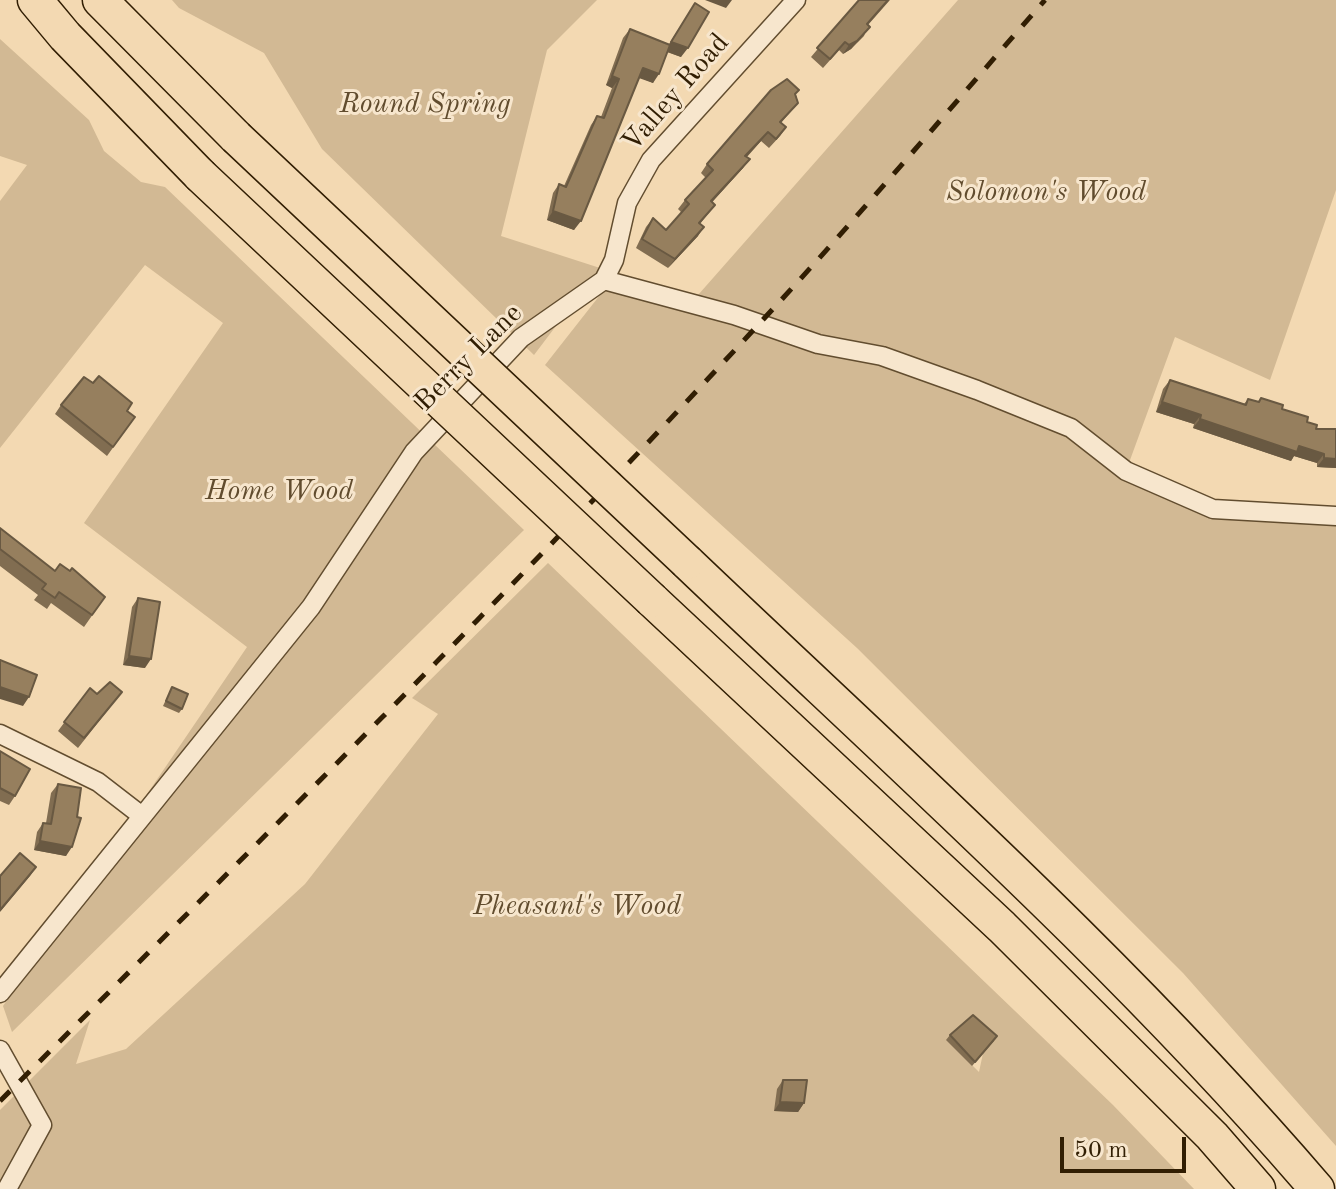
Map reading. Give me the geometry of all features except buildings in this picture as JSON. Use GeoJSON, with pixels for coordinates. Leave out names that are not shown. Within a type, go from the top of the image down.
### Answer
{"type":"FeatureCollection","features":[{"type":"Feature","properties":{"kind":"highway"},"geometry":{"type":"LineString","coordinates":[[35,0],[65,36],[200,175],[1002,927],[1212,1136],[1258,1189]]}},
{"type":"Feature","properties":{"kind":"highway"},"geometry":{"type":"LineString","coordinates":[[100,0],[236,137],[1032,891],[1245,1105],[1317,1189]]}},
{"type":"Feature","properties":{"kind":"street","name":"Valley Road"},"geometry":{"type":"LineString","coordinates":[[604,280],[614,260],[627,203],[651,160],[796,0]]}},
{"type":"Feature","properties":{"kind":"street"},"geometry":{"type":"LineString","coordinates":[[604,280],[734,315],[818,344],[882,356],[977,390],[1071,428],[1126,471],[1213,509],[1336,516]]}},
{"type":"Feature","properties":{"kind":"street","name":"Berry Lane"},"geometry":{"type":"LineString","coordinates":[[0,993],[311,607],[414,452],[521,338],[604,280]]}},
{"type":"Feature","properties":{"kind":"street"},"geometry":{"type":"LineString","coordinates":[[0,734],[98,782],[142,816]]}},
{"type":"Feature","properties":{"kind":"street"},"geometry":{"type":"LineString","coordinates":[[0,1050],[42,1125],[7,1189]]}},
{"type":"Feature","properties":{"kind":"green space","name":"Round Spring"},"geometry":{"type":"Polygon","coordinates":[[[172,0],[597,0],[547,50],[501,236],[600,268],[534,355],[322,149],[264,53],[179,8],[172,0]]]}},
{"type":"Feature","properties":{"kind":"green space","name":"Solomon's Wood"},"geometry":{"type":"Polygon","coordinates":[[[958,0],[1336,0],[1336,190],[1270,380],[1175,337],[1126,471],[1213,509],[1336,519],[1336,1146],[1183,973],[857,648],[545,365],[611,281],[691,303],[958,0]]]}},
{"type":"Feature","properties":{"kind":"green space","name":"Home Wood"},"geometry":{"type":"Polygon","coordinates":[[[0,39],[89,120],[104,151],[141,182],[165,187],[524,530],[12,1032],[3,1006],[247,647],[84,523],[223,323],[145,265],[0,448],[0,201],[27,165],[0,156],[0,39]]]}},
{"type":"Feature","properties":{"kind":"green space","name":"Pheasant's Wood"},"geometry":{"type":"Polygon","coordinates":[[[548,563],[1113,1105],[1194,1189],[0,1189],[0,1110],[90,1020],[76,1064],[126,1049],[305,884],[438,714],[412,698],[548,563]],[[988,1030],[947,1040],[979,1072],[988,1030]]]}},
{"type":"Feature","properties":{"kind":"railway"},"geometry":{"type":"LineString","coordinates":[[0,1101],[396,704],[688,401],[882,187],[1045,0]]}}]}
